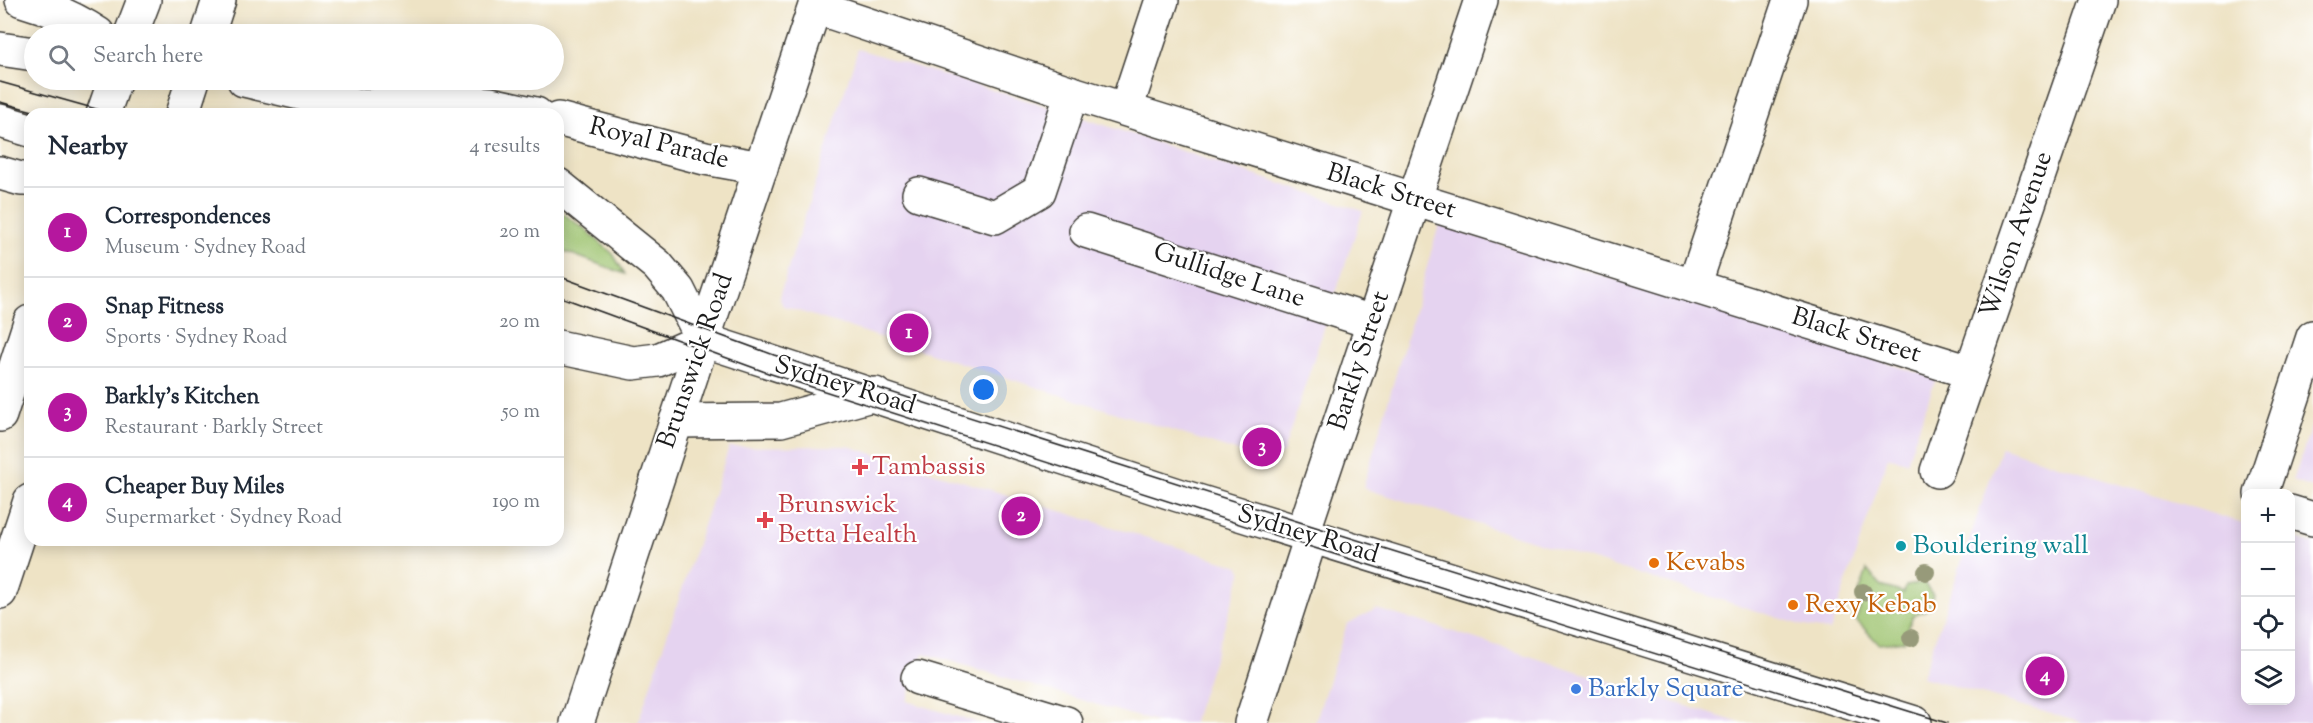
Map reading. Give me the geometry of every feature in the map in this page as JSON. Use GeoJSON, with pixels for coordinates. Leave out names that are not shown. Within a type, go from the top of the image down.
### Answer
{"type":"FeatureCollection","features":[{"type":"Feature","properties":{"kind":"main road"},"geometry":{"type":"LineString","coordinates":[[22,0],[45,6],[83,24]]}},
{"type":"Feature","properties":{"kind":"main road"},"geometry":{"type":"LineString","coordinates":[[211,24],[219,0]]}},
{"type":"Feature","properties":{"kind":"main road"},"geometry":{"type":"LineString","coordinates":[[1126,109],[1162,0]]}},
{"type":"Feature","properties":{"kind":"main road","name":"Barkly Street"},"geometry":{"type":"LineString","coordinates":[[1251,723],[1308,546],[1306,524],[1481,0]]}},
{"type":"Feature","properties":{"kind":"main road"},"geometry":{"type":"LineString","coordinates":[[1694,286],[1790,0]]}},
{"type":"Feature","properties":{"kind":"main road","name":"Wilson Avenue"},"geometry":{"type":"LineString","coordinates":[[1937,471],[2099,0]]}},
{"type":"Feature","properties":{"kind":"main road","name":"Black Street"},"geometry":{"type":"LineString","coordinates":[[816,4],[1072,93],[1970,372]]}},
{"type":"Feature","properties":{"kind":"main road","name":"Brunswick Road"},"geometry":{"type":"LineString","coordinates":[[577,723],[816,4]]}},
{"type":"Feature","properties":{"kind":"main road"},"geometry":{"type":"LineString","coordinates":[[0,48],[24,52]]}},
{"type":"Feature","properties":{"kind":"main road"},"geometry":{"type":"LineString","coordinates":[[105,108],[111,90]]}},
{"type":"Feature","properties":{"kind":"main road"},"geometry":{"type":"LineString","coordinates":[[184,108],[190,90]]}},
{"type":"Feature","properties":{"kind":"main road"},"geometry":{"type":"LineString","coordinates":[[288,90],[367,108]]}},
{"type":"Feature","properties":{"kind":"main road"},"geometry":{"type":"LineString","coordinates":[[919,194],[995,217],[1039,191],[1072,93]]}},
{"type":"Feature","properties":{"kind":"main road"},"geometry":{"type":"LineString","coordinates":[[399,108],[467,102],[509,108]]}},
{"type":"Feature","properties":{"kind":"main road"},"geometry":{"type":"LineString","coordinates":[[0,121],[24,128]]}},
{"type":"Feature","properties":{"kind":"main road","name":"Royal Parade"},"geometry":{"type":"LineString","coordinates":[[564,121],[705,158],[761,168]]}},
{"type":"Feature","properties":{"kind":"main road"},"geometry":{"type":"LineString","coordinates":[[0,173],[24,179]]}},
{"type":"Feature","properties":{"kind":"main road"},"geometry":{"type":"LineString","coordinates":[[564,190],[657,265],[671,280],[703,340],[658,360],[633,363],[564,348]]}},
{"type":"Feature","properties":{"kind":"main road","name":"Gullidge Lane"},"geometry":{"type":"LineString","coordinates":[[1086,231],[1372,322]]}},
{"type":"Feature","properties":{"kind":"main road"},"geometry":{"type":"LineString","coordinates":[[2263,489],[2313,337]]}},
{"type":"Feature","properties":{"kind":"main road","name":"Sydney Road"},"geometry":{"type":"LineString","coordinates":[[703,340],[1307,535],[1914,723]]}},
{"type":"Feature","properties":{"kind":"main road"},"geometry":{"type":"LineString","coordinates":[[0,415],[24,341]]}},
{"type":"Feature","properties":{"kind":"main road"},"geometry":{"type":"LineString","coordinates":[[676,421],[781,420],[875,394]]}},
{"type":"Feature","properties":{"kind":"main road"},"geometry":{"type":"LineString","coordinates":[[0,592],[19,503]]}},
{"type":"Feature","properties":{"kind":"main road"},"geometry":{"type":"LineString","coordinates":[[2295,514],[2313,519]]}},
{"type":"Feature","properties":{"kind":"main road"},"geometry":{"type":"LineString","coordinates":[[918,678],[1066,723]]}},
{"type":"Feature","properties":{"kind":"shaded area"},"geometry":{"type":"Polygon","coordinates":[[[858,49],[1059,110],[1363,211],[1283,452],[1270,462],[783,306],[779,297],[858,49]]]}},
{"type":"Feature","properties":{"kind":"shaded area"},"geometry":{"type":"Polygon","coordinates":[[[1439,225],[1936,378],[1907,462],[1888,457],[1830,631],[1801,625],[1363,488],[1439,225]]]}},
{"type":"Feature","properties":{"kind":"shaded area"},"geometry":{"type":"Polygon","coordinates":[[[2313,422],[2313,488],[2293,481],[2313,422]]]}},
{"type":"Feature","properties":{"kind":"shaded area"},"geometry":{"type":"Polygon","coordinates":[[[848,446],[1239,566],[1242,572],[1193,723],[1159,723],[923,653],[907,701],[979,723],[638,723],[729,447],[848,446]]]}},
{"type":"Feature","properties":{"kind":"shaded area"},"geometry":{"type":"Polygon","coordinates":[[[2001,447],[2241,523],[2241,705],[2295,705],[2295,539],[2313,544],[2313,723],[2083,723],[1922,677],[2001,447]]]}},
{"type":"Feature","properties":{"kind":"shaded area"},"geometry":{"type":"Polygon","coordinates":[[[1376,609],[1740,723],[1315,723],[1347,624],[1376,609]]]}},
{"type":"Feature","properties":{"kind":"green space"},"geometry":{"type":"Polygon","coordinates":[[[564,214],[613,254],[625,274],[564,251],[564,214]]]}},
{"type":"Feature","properties":{"kind":"green space"},"geometry":{"type":"Polygon","coordinates":[[[1867,570],[1881,586],[1904,593],[1906,586],[1924,583],[1933,595],[1929,609],[1913,615],[1904,641],[1879,644],[1856,620],[1862,602],[1858,596],[1867,570]]]}},
{"type":"Feature","properties":{"kind":"tram line"},"geometry":{"type":"LineString","coordinates":[[0,82],[24,89]]}},
{"type":"Feature","properties":{"kind":"tram line"},"geometry":{"type":"LineString","coordinates":[[28,90],[93,108]]}},
{"type":"Feature","properties":{"kind":"tram line"},"geometry":{"type":"LineString","coordinates":[[0,102],[24,109]]}},
{"type":"Feature","properties":{"kind":"tram line"},"geometry":{"type":"LineString","coordinates":[[564,278],[774,355],[1306,524],[1947,723]]}},
{"type":"Feature","properties":{"kind":"tram line"},"geometry":{"type":"LineString","coordinates":[[564,298],[768,373],[1308,546],[1879,723]]}},
{"type":"Feature","properties":{"kind":"place","name":"Correspondences"},"geometry":{"type":"Point","coordinates":[909,333]}},
{"type":"Feature","properties":{"kind":"place","name":"Barkly's Kitchen"},"geometry":{"type":"Point","coordinates":[1262,447]}},
{"type":"Feature","properties":{"kind":"place","name":"Tambassis"},"geometry":{"type":"Point","coordinates":[860,467]}},
{"type":"Feature","properties":{"kind":"place","name":"Snap Fitness"},"geometry":{"type":"Point","coordinates":[1021,516]}},
{"type":"Feature","properties":{"kind":"place","name":"Brunswick Betta Health"},"geometry":{"type":"Point","coordinates":[765,520]}},
{"type":"Feature","properties":{"kind":"place","name":"Bouldering wall"},"geometry":{"type":"Point","coordinates":[1901,546]}},
{"type":"Feature","properties":{"kind":"place","name":"Kevabs"},"geometry":{"type":"Point","coordinates":[1654,563]}},
{"type":"Feature","properties":{"kind":"place","name":"Rexy Kebab"},"geometry":{"type":"Point","coordinates":[1793,605]}},
{"type":"Feature","properties":{"kind":"place","name":"Cheaper Buy Miles"},"geometry":{"type":"Point","coordinates":[2045,676]}},
{"type":"Feature","properties":{"kind":"place","name":"Barkly Square"},"geometry":{"type":"Point","coordinates":[1576,689]}}]}
